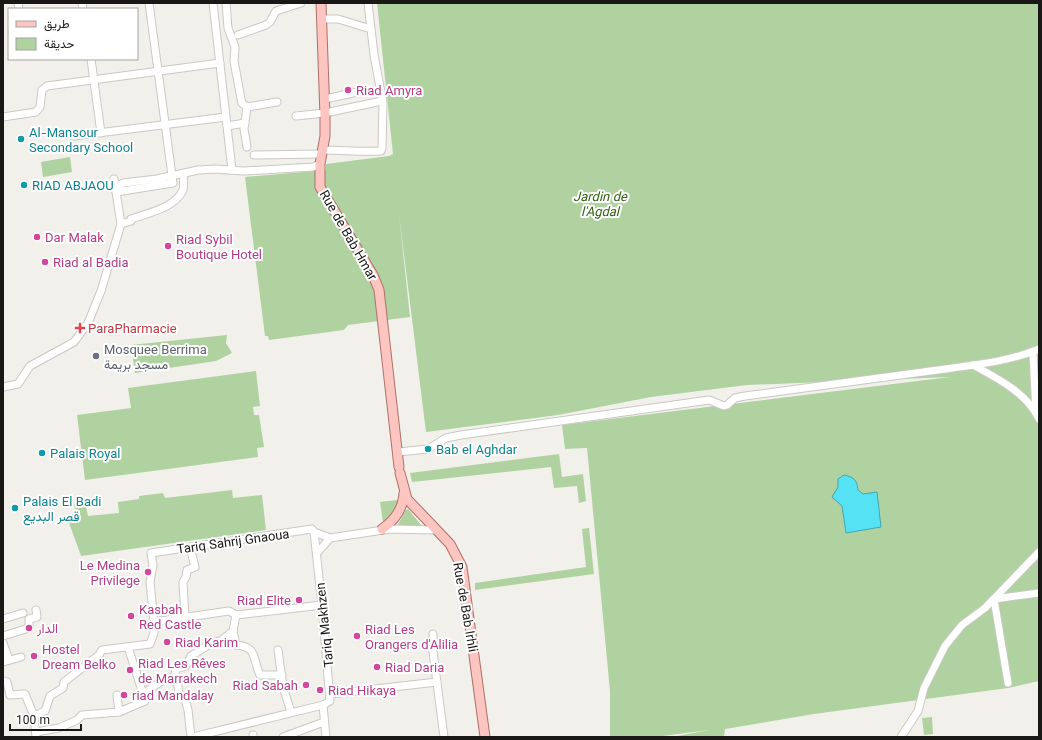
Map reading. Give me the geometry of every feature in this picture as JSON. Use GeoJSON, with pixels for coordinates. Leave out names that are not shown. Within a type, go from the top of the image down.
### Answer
{"type":"FeatureCollection","features":[{"type":"Feature","properties":{"kind":"main road","name":"Rue de Bab Hmar"},"geometry":{"type":"LineString","coordinates":[[321,3],[325,113],[320,164],[320,186],[373,275],[379,290],[400,470]]}},
{"type":"Feature","properties":{"kind":"main road","name":"Rue de Bab Irhli"},"geometry":{"type":"LineString","coordinates":[[400,470],[404,493],[410,503],[454,550],[462,567],[485,737]]}},
{"type":"Feature","properties":{"kind":"main road"},"geometry":{"type":"LineString","coordinates":[[382,529],[391,522],[398,512],[404,493]]}},
{"type":"Feature","properties":{"kind":"street"},"geometry":{"type":"LineString","coordinates":[[149,3],[172,180]]}},
{"type":"Feature","properties":{"kind":"street"},"geometry":{"type":"LineString","coordinates":[[212,3],[232,170]]}},
{"type":"Feature","properties":{"kind":"street"},"geometry":{"type":"LineString","coordinates":[[226,3],[228,28],[235,47],[234,61],[242,103],[247,107],[277,102]]}},
{"type":"Feature","properties":{"kind":"street"},"geometry":{"type":"LineString","coordinates":[[238,35],[268,24],[276,11],[301,3]]}},
{"type":"Feature","properties":{"kind":"street"},"geometry":{"type":"LineString","coordinates":[[254,156],[342,150],[354,152],[381,151],[383,140],[382,101],[368,3]]}},
{"type":"Feature","properties":{"kind":"street"},"geometry":{"type":"LineString","coordinates":[[322,19],[338,19],[371,29]]}},
{"type":"Feature","properties":{"kind":"street"},"geometry":{"type":"LineString","coordinates":[[90,60],[101,133]]}},
{"type":"Feature","properties":{"kind":"street"},"geometry":{"type":"LineString","coordinates":[[3,117],[36,112],[40,107],[44,88],[93,79],[220,63]]}},
{"type":"Feature","properties":{"kind":"street"},"geometry":{"type":"LineString","coordinates":[[324,99],[362,92]]}},
{"type":"Feature","properties":{"kind":"street"},"geometry":{"type":"LineString","coordinates":[[296,116],[325,113],[382,101]]}},
{"type":"Feature","properties":{"kind":"street"},"geometry":{"type":"LineString","coordinates":[[247,107],[244,132],[247,147]]}},
{"type":"Feature","properties":{"kind":"street"},"geometry":{"type":"LineString","coordinates":[[74,136],[226,117]]}},
{"type":"Feature","properties":{"kind":"street"},"geometry":{"type":"LineString","coordinates":[[227,126],[245,123]]}},
{"type":"Feature","properties":{"kind":"street"},"geometry":{"type":"LineString","coordinates":[[116,190],[123,183],[172,180],[184,174],[204,170],[244,171],[313,167],[320,164]]}},
{"type":"Feature","properties":{"kind":"street"},"geometry":{"type":"LineString","coordinates":[[121,224],[175,201],[184,188],[184,174]]}},
{"type":"Feature","properties":{"kind":"street"},"geometry":{"type":"LineString","coordinates":[[3,386],[18,384],[30,366],[74,342],[82,333],[102,291],[121,224],[114,179]]}},
{"type":"Feature","properties":{"kind":"street"},"geometry":{"type":"LineString","coordinates":[[398,452],[428,449],[446,438],[461,435],[709,400],[727,406],[735,398],[745,396],[973,365],[1036,351],[1038,416]]}},
{"type":"Feature","properties":{"kind":"street"},"geometry":{"type":"LineString","coordinates":[[973,365],[1017,393],[1038,416]]}},
{"type":"Feature","properties":{"kind":"street","name":"Tariq Sahrij Gnaoua"},"geometry":{"type":"LineString","coordinates":[[154,622],[150,582],[153,565],[151,553],[312,529],[314,532]]}},
{"type":"Feature","properties":{"kind":"street"},"geometry":{"type":"LineString","coordinates":[[314,532],[330,538],[382,529],[436,530]]}},
{"type":"Feature","properties":{"kind":"street","name":"Tariq Makhzen"},"geometry":{"type":"LineString","coordinates":[[314,532],[331,694]]}},
{"type":"Feature","properties":{"kind":"street"},"geometry":{"type":"LineString","coordinates":[[317,553],[330,538]]}},
{"type":"Feature","properties":{"kind":"street"},"geometry":{"type":"LineString","coordinates":[[185,618],[183,582],[186,577],[187,570],[195,566],[190,547]]}},
{"type":"Feature","properties":{"kind":"street"},"geometry":{"type":"LineString","coordinates":[[901,737],[918,711],[924,688],[945,646],[962,625],[985,608],[1039,552]]}},
{"type":"Feature","properties":{"kind":"street"},"geometry":{"type":"LineString","coordinates":[[994,599],[1039,593]]}},
{"type":"Feature","properties":{"kind":"street"},"geometry":{"type":"LineString","coordinates":[[994,599],[1008,683]]}},
{"type":"Feature","properties":{"kind":"street"},"geometry":{"type":"LineString","coordinates":[[34,716],[45,711],[50,696],[64,688],[64,682],[99,655],[102,650],[150,644],[154,632],[154,622],[229,611],[236,615],[322,604]]}},
{"type":"Feature","properties":{"kind":"street"},"geometry":{"type":"LineString","coordinates":[[4,638],[29,628],[29,619],[37,616],[36,610]]}},
{"type":"Feature","properties":{"kind":"street"},"geometry":{"type":"LineString","coordinates":[[3,619],[23,613]]}},
{"type":"Feature","properties":{"kind":"street"},"geometry":{"type":"LineString","coordinates":[[236,615],[233,631],[236,645],[247,646],[252,650],[260,675],[282,675]]}},
{"type":"Feature","properties":{"kind":"street"},"geometry":{"type":"LineString","coordinates":[[3,628],[6,661],[21,658]]}},
{"type":"Feature","properties":{"kind":"street"},"geometry":{"type":"LineString","coordinates":[[233,631],[222,640],[210,644],[191,656],[186,666],[175,669],[179,693],[184,699],[188,710],[192,737],[323,705],[329,702],[331,694],[437,682]]}},
{"type":"Feature","properties":{"kind":"street"},"geometry":{"type":"LineString","coordinates":[[433,634],[444,737]]}},
{"type":"Feature","properties":{"kind":"street"},"geometry":{"type":"LineString","coordinates":[[128,647],[142,694],[163,680],[175,676]]}},
{"type":"Feature","properties":{"kind":"street"},"geometry":{"type":"LineString","coordinates":[[278,650],[284,690],[291,712]]}},
{"type":"Feature","properties":{"kind":"street"},"geometry":{"type":"LineString","coordinates":[[3,681],[7,682],[10,695],[25,694],[34,716],[36,735],[59,728],[77,720],[82,715],[119,712],[145,702]]}},
{"type":"Feature","properties":{"kind":"street"},"geometry":{"type":"LineString","coordinates":[[117,695],[119,712]]}},
{"type":"Feature","properties":{"kind":"street"},"geometry":{"type":"LineString","coordinates":[[323,705],[326,737]]}},
{"type":"Feature","properties":{"kind":"street"},"geometry":{"type":"LineString","coordinates":[[283,737],[324,722]]}},
{"type":"Feature","properties":{"kind":"green space","name":"Jardin de l'Agdal"},"geometry":{"type":"Polygon","coordinates":[[[377,3],[1039,3],[1039,681],[1008,688],[814,714],[725,729],[724,737],[672,737],[709,730],[655,737],[610,737],[610,691],[587,448],[565,449],[562,425],[950,377],[747,385],[651,397],[558,415],[426,432],[399,214],[410,317],[348,325],[344,330],[269,340],[268,336],[265,336],[245,177],[326,170],[326,164],[389,156],[393,154],[377,3]]]}},
{"type":"Feature","properties":{"kind":"green space"},"geometry":{"type":"Polygon","coordinates":[[[70,157],[72,172],[43,177],[41,162],[70,157]]]}},
{"type":"Feature","properties":{"kind":"green space"},"geometry":{"type":"Polygon","coordinates":[[[227,335],[226,343],[232,353],[216,361],[135,373],[131,345],[227,335]]]}},
{"type":"Feature","properties":{"kind":"green space"},"geometry":{"type":"Polygon","coordinates":[[[256,371],[260,406],[253,407],[254,415],[259,415],[264,447],[257,448],[258,457],[85,480],[77,415],[131,408],[128,388],[256,371]]]}},
{"type":"Feature","properties":{"kind":"green space"},"geometry":{"type":"Polygon","coordinates":[[[559,454],[562,477],[583,474],[586,501],[579,503],[577,486],[554,488],[551,467],[412,482],[410,473],[559,454]]]}},
{"type":"Feature","properties":{"kind":"green space"},"geometry":{"type":"Polygon","coordinates":[[[232,490],[233,498],[262,495],[266,530],[81,556],[68,520],[71,519],[75,510],[74,504],[85,502],[88,516],[119,513],[118,502],[139,499],[139,496],[163,493],[165,498],[232,490]]]}},
{"type":"Feature","properties":{"kind":"green space"},"geometry":{"type":"Polygon","coordinates":[[[397,500],[393,512],[383,522],[380,502],[397,500]]]}},
{"type":"Feature","properties":{"kind":"green space"},"geometry":{"type":"Polygon","coordinates":[[[408,509],[421,525],[420,527],[397,526],[408,509]]]}},
{"type":"Feature","properties":{"kind":"green space"},"geometry":{"type":"Polygon","coordinates":[[[589,528],[594,574],[475,590],[475,583],[586,567],[582,529],[589,528]]]}},
{"type":"Feature","properties":{"kind":"green space"},"geometry":{"type":"Polygon","coordinates":[[[932,717],[933,734],[924,735],[922,718],[932,717]]]}},
{"type":"Feature","properties":{"kind":"water"},"geometry":{"type":"Polygon","coordinates":[[[844,475],[854,480],[857,484],[858,490],[863,494],[877,492],[881,527],[846,533],[842,506],[832,497],[838,487],[838,479],[844,475]]]}},
{"type":"Feature","properties":{"kind":"place","name":"Riad Amyra"},"geometry":{"type":"Point","coordinates":[348,90]}},
{"type":"Feature","properties":{"kind":"place","name":"Al-Mansour Secondary School"},"geometry":{"type":"Point","coordinates":[21,139]}},
{"type":"Feature","properties":{"kind":"place","name":"RIAD ABJAOU"},"geometry":{"type":"Point","coordinates":[24,185]}},
{"type":"Feature","properties":{"kind":"place","name":"Dar Malak"},"geometry":{"type":"Point","coordinates":[37,237]}},
{"type":"Feature","properties":{"kind":"place","name":"Riad Sybil Boutique Hotel"},"geometry":{"type":"Point","coordinates":[168,246]}},
{"type":"Feature","properties":{"kind":"place","name":"Riad al Badia"},"geometry":{"type":"Point","coordinates":[45,262]}},
{"type":"Feature","properties":{"kind":"place","name":"ParaPharmacie"},"geometry":{"type":"Point","coordinates":[80,328]}},
{"type":"Feature","properties":{"kind":"place","name":"Mosquee Berrima مسجد بريمة"},"geometry":{"type":"Point","coordinates":[96,356]}},
{"type":"Feature","properties":{"kind":"place","name":"Bab el Aghdar"},"geometry":{"type":"Point","coordinates":[428,449]}},
{"type":"Feature","properties":{"kind":"place","name":"Palais Royal"},"geometry":{"type":"Point","coordinates":[42,453]}},
{"type":"Feature","properties":{"kind":"place","name":"Palais El Badi قصر البديع"},"geometry":{"type":"Point","coordinates":[15,508]}},
{"type":"Feature","properties":{"kind":"place","name":"Le Medina Privilege"},"geometry":{"type":"Point","coordinates":[148,572]}},
{"type":"Feature","properties":{"kind":"place","name":"Riad Elite"},"geometry":{"type":"Point","coordinates":[299,600]}},
{"type":"Feature","properties":{"kind":"place","name":"Kasbah Red Castle"},"geometry":{"type":"Point","coordinates":[131,616]}},
{"type":"Feature","properties":{"kind":"place","name":"الدار"},"geometry":{"type":"Point","coordinates":[29,628]}},
{"type":"Feature","properties":{"kind":"place","name":"Riad Les Orangers d'Alilia"},"geometry":{"type":"Point","coordinates":[357,636]}},
{"type":"Feature","properties":{"kind":"place","name":"Riad Karim"},"geometry":{"type":"Point","coordinates":[167,642]}},
{"type":"Feature","properties":{"kind":"place","name":"Hostel Dream Belko"},"geometry":{"type":"Point","coordinates":[34,656]}},
{"type":"Feature","properties":{"kind":"place","name":"Riad Daria"},"geometry":{"type":"Point","coordinates":[377,667]}},
{"type":"Feature","properties":{"kind":"place","name":"Riad Les Rêves de Marrakech"},"geometry":{"type":"Point","coordinates":[130,670]}},
{"type":"Feature","properties":{"kind":"place","name":"Riad Sabah"},"geometry":{"type":"Point","coordinates":[306,685]}},
{"type":"Feature","properties":{"kind":"place","name":"Riad Hikaya"},"geometry":{"type":"Point","coordinates":[320,690]}},
{"type":"Feature","properties":{"kind":"place","name":"riad Mandalay"},"geometry":{"type":"Point","coordinates":[124,695]}}]}
